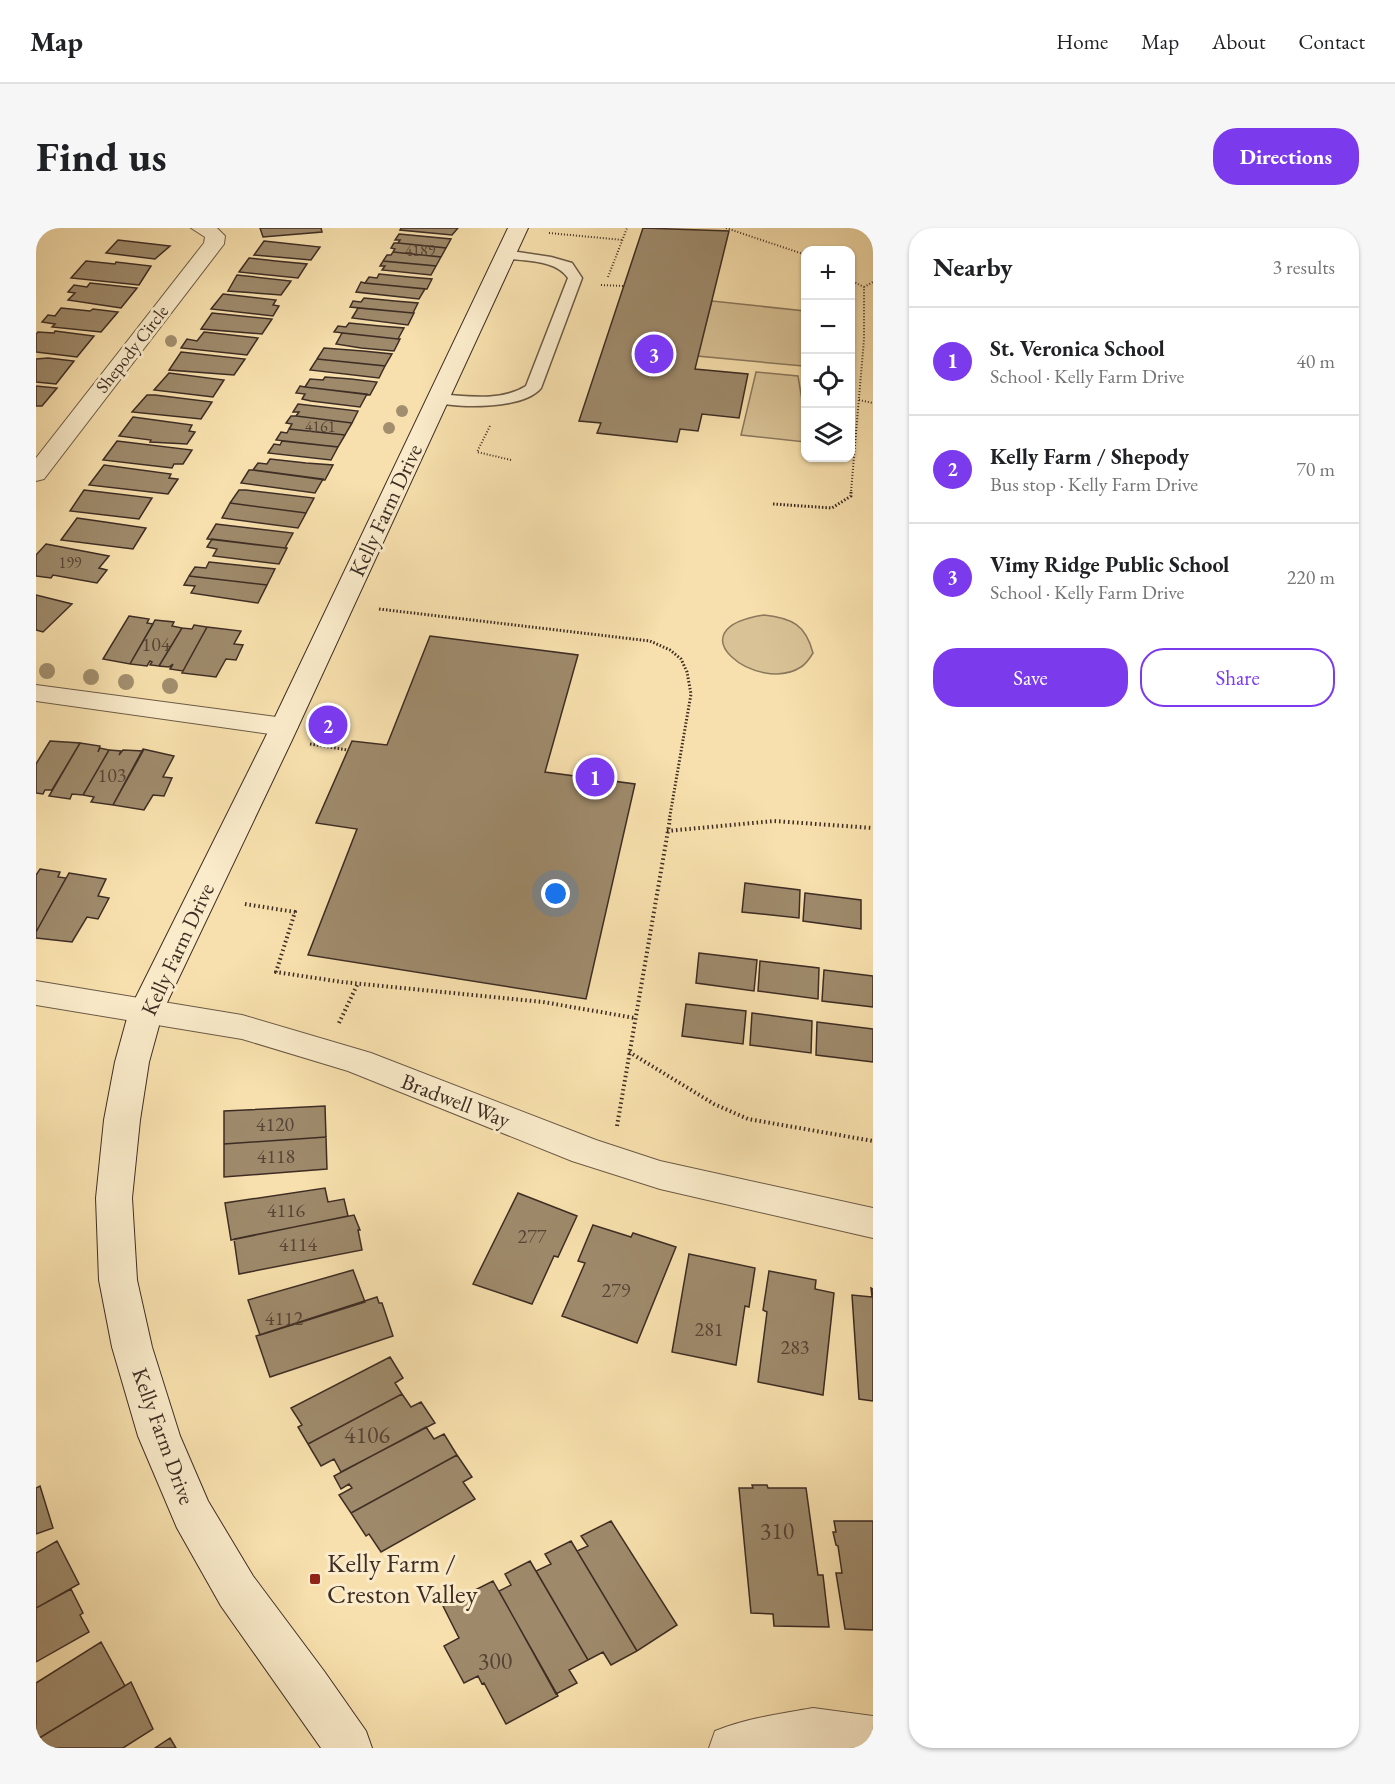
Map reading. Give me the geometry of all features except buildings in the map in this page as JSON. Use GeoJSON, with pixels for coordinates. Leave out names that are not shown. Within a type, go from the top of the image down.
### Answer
{"type":"FeatureCollection","features":[{"type":"Feature","properties":{"kind":"street","name":"Shepody Circle"},"geometry":{"type":"LineString","coordinates":[[36,474],[214,244],[215,236],[201,228]]}},
{"type":"Feature","properties":{"kind":"street","name":"Kelly Farm Drive"},"geometry":{"type":"LineString","coordinates":[[349,1748],[237,1591],[192,1514],[159,1436],[132,1347],[118,1280],[114,1198],[122,1120],[132,1062],[146,1011],[284,727],[518,228]]}},
{"type":"Feature","properties":{"kind":"street"},"geometry":{"type":"LineString","coordinates":[[36,693],[284,727]]}},
{"type":"Feature","properties":{"kind":"street","name":"Bradwell Way"},"geometry":{"type":"LineString","coordinates":[[36,993],[242,1027],[359,1062],[585,1151],[660,1174],[873,1222]]}},
{"type":"Feature","properties":{"kind":"street"},"geometry":{"type":"LineString","coordinates":[[732,1748],[746,1743],[813,1731],[873,1739]]}},
{"type":"Feature","properties":{"kind":"lane"},"geometry":{"type":"LineString","coordinates":[[437,399],[496,400],[525,395],[533,388],[575,278],[567,266],[551,261],[505,254]]}},
{"type":"Feature","properties":{"kind":"path"},"geometry":{"type":"LineString","coordinates":[[608,277],[627,228]]}},
{"type":"Feature","properties":{"kind":"path"},"geometry":{"type":"LineString","coordinates":[[726,228],[801,253]]}},
{"type":"Feature","properties":{"kind":"path"},"geometry":{"type":"LineString","coordinates":[[549,233],[623,240]]}},
{"type":"Feature","properties":{"kind":"path"},"geometry":{"type":"LineString","coordinates":[[855,282],[864,287]]}},
{"type":"Feature","properties":{"kind":"path"},"geometry":{"type":"LineString","coordinates":[[864,287],[873,282]]}},
{"type":"Feature","properties":{"kind":"path"},"geometry":{"type":"LineString","coordinates":[[773,504],[832,508],[851,496],[864,339],[864,287]]}},
{"type":"Feature","properties":{"kind":"path"},"geometry":{"type":"LineString","coordinates":[[859,400],[873,403]]}},
{"type":"Feature","properties":{"kind":"path"},"geometry":{"type":"LineString","coordinates":[[493,420],[477,452],[511,460]]}},
{"type":"Feature","properties":{"kind":"path"},"geometry":{"type":"LineString","coordinates":[[379,609],[650,641],[673,650],[682,659],[688,675],[691,694],[616,1132]]}},
{"type":"Feature","properties":{"kind":"path"},"geometry":{"type":"LineString","coordinates":[[667,831],[774,821],[873,828]]}},
{"type":"Feature","properties":{"kind":"path"},"geometry":{"type":"LineString","coordinates":[[245,904],[295,912],[276,972],[543,1002],[635,1018]]}},
{"type":"Feature","properties":{"kind":"path"},"geometry":{"type":"LineString","coordinates":[[337,1027],[358,983]]}},
{"type":"Feature","properties":{"kind":"path"},"geometry":{"type":"LineString","coordinates":[[629,1052],[714,1104],[748,1119],[873,1141]]}},
{"type":"Feature","properties":{"kind":"shaded area"},"geometry":{"type":"Polygon","coordinates":[[[712,301],[801,311],[801,366],[697,356],[712,301]]]}},
{"type":"Feature","properties":{"kind":"shaded area"},"geometry":{"type":"Polygon","coordinates":[[[756,372],[798,376],[801,394],[801,442],[741,435],[756,372]]]}},
{"type":"Feature","properties":{"kind":"shaded area"},"geometry":{"type":"Polygon","coordinates":[[[764,615],[782,618],[802,629],[813,653],[803,666],[783,673],[764,673],[746,667],[732,657],[724,645],[724,633],[737,622],[764,615]]]}},
{"type":"Feature","properties":{"kind":"place","name":"Vimy Ridge Public School"},"geometry":{"type":"Point","coordinates":[654,354]}},
{"type":"Feature","properties":{"kind":"place","name":"Kelly Farm / Shepody"},"geometry":{"type":"Point","coordinates":[328,725]}},
{"type":"Feature","properties":{"kind":"place","name":"St. Veronica School"},"geometry":{"type":"Point","coordinates":[595,777]}},
{"type":"Feature","properties":{"kind":"place","name":"Kelly Farm / Creston Valley"},"geometry":{"type":"Point","coordinates":[315,1579]}}]}
